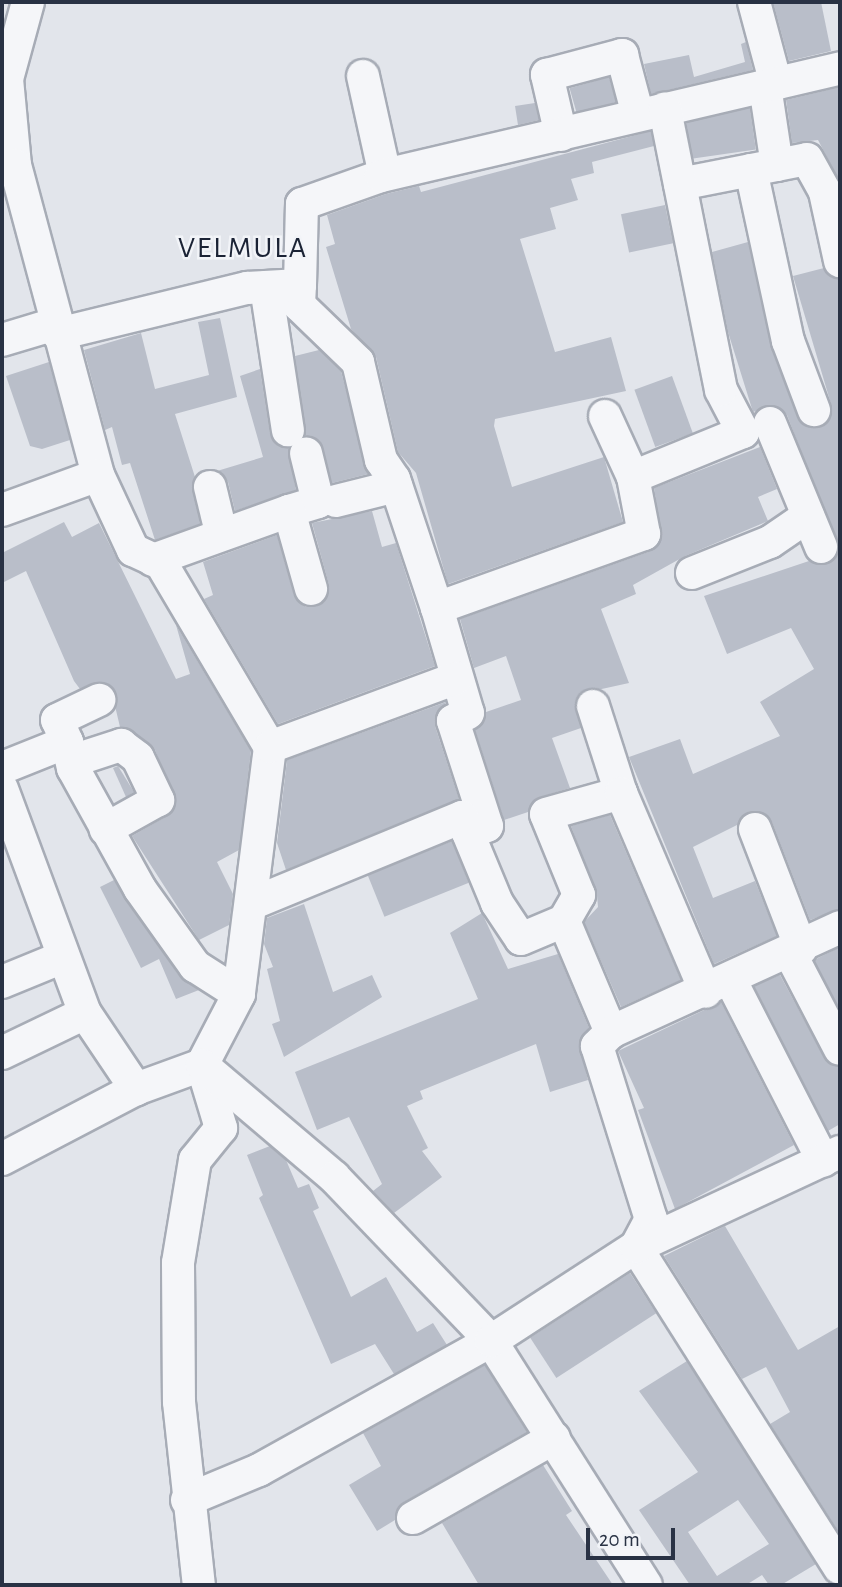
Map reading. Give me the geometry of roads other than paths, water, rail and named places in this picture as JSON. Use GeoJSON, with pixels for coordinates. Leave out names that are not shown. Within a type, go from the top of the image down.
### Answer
{"type":"FeatureCollection","features":[{"type":"Feature","properties":{"kind":"street"},"geometry":{"type":"LineString","coordinates":[[633,477],[757,428],[827,407],[788,341],[764,167],[770,85],[754,2]]}},
{"type":"Feature","properties":{"kind":"street"},"geometry":{"type":"LineString","coordinates":[[2,1159],[136,1088],[202,1065],[239,994],[270,747],[153,560],[132,550],[98,475],[56,329],[15,165],[8,92],[19,8]]}},
{"type":"Feature","properties":{"kind":"street"},"geometry":{"type":"LineString","coordinates":[[561,135],[547,75],[622,55],[652,112],[680,184],[720,390],[757,428],[808,516],[821,547]]}},
{"type":"Feature","properties":{"kind":"street"},"geometry":{"type":"LineString","coordinates":[[468,833],[487,826],[453,721],[467,713],[437,608],[396,486],[381,460],[358,362],[299,305],[302,204],[385,175],[840,68]]}},
{"type":"Feature","properties":{"kind":"street"},"geometry":{"type":"LineString","coordinates":[[363,76],[385,175]]}},
{"type":"Feature","properties":{"kind":"street"},"geometry":{"type":"LineString","coordinates":[[680,184],[807,159],[825,192],[840,261]]}},
{"type":"Feature","properties":{"kind":"street"},"geometry":{"type":"LineString","coordinates":[[2,340],[267,287],[300,285]]}},
{"type":"Feature","properties":{"kind":"street"},"geometry":{"type":"LineString","coordinates":[[153,560],[221,532],[318,502],[297,442],[267,287]]}},
{"type":"Feature","properties":{"kind":"street"},"geometry":{"type":"LineString","coordinates":[[437,608],[644,534],[633,477],[606,415]]}},
{"type":"Feature","properties":{"kind":"street"},"geometry":{"type":"LineString","coordinates":[[2,510],[98,475]]}},
{"type":"Feature","properties":{"kind":"street"},"geometry":{"type":"LineString","coordinates":[[336,501],[396,486]]}},
{"type":"Feature","properties":{"kind":"street"},"geometry":{"type":"LineString","coordinates":[[210,487],[221,532]]}},
{"type":"Feature","properties":{"kind":"street"},"geometry":{"type":"LineString","coordinates":[[289,512],[311,589]]}},
{"type":"Feature","properties":{"kind":"street"},"geometry":{"type":"LineString","coordinates":[[692,573],[770,542],[808,516]]}},
{"type":"Feature","properties":{"kind":"street"},"geometry":{"type":"LineString","coordinates":[[270,747],[457,678]]}},
{"type":"Feature","properties":{"kind":"street"},"geometry":{"type":"LineString","coordinates":[[99,700],[57,720],[69,752],[106,829],[195,966],[239,994]]}},
{"type":"Feature","properties":{"kind":"street"},"geometry":{"type":"LineString","coordinates":[[187,1500],[259,1470],[491,1340],[636,1247],[832,1157],[718,987],[621,793],[593,706]]}},
{"type":"Feature","properties":{"kind":"street"},"geometry":{"type":"LineString","coordinates":[[2,768],[69,752],[121,745],[138,758],[158,800],[106,829]]}},
{"type":"Feature","properties":{"kind":"street"},"geometry":{"type":"LineString","coordinates":[[2,789],[12,861],[63,957],[85,1013],[136,1088]]}},
{"type":"Feature","properties":{"kind":"street"},"geometry":{"type":"LineString","coordinates":[[251,904],[462,817],[498,904],[521,939],[564,922],[579,895],[546,814],[621,793]]}},
{"type":"Feature","properties":{"kind":"street"},"geometry":{"type":"LineString","coordinates":[[755,829],[796,951],[840,1049]]}},
{"type":"Feature","properties":{"kind":"street"},"geometry":{"type":"LineString","coordinates":[[564,922],[611,1032]]}},
{"type":"Feature","properties":{"kind":"street"},"geometry":{"type":"LineString","coordinates":[[636,1247],[651,1219],[597,1046],[611,1032],[718,987],[796,951],[840,927]]}},
{"type":"Feature","properties":{"kind":"street"},"geometry":{"type":"LineString","coordinates":[[2,982],[63,957]]}},
{"type":"Feature","properties":{"kind":"street"},"geometry":{"type":"LineString","coordinates":[[2,1053],[85,1013]]}},
{"type":"Feature","properties":{"kind":"street"},"geometry":{"type":"LineString","coordinates":[[202,1065],[334,1177],[491,1340],[646,1585]]}},
{"type":"Feature","properties":{"kind":"street"},"geometry":{"type":"LineString","coordinates":[[200,1585],[187,1500],[178,1263],[195,1160],[221,1128],[202,1065]]}},
{"type":"Feature","properties":{"kind":"street"},"geometry":{"type":"LineString","coordinates":[[636,1247],[840,1568]]}},
{"type":"Feature","properties":{"kind":"street"},"geometry":{"type":"LineString","coordinates":[[413,1518],[554,1438]]}},
{"type":"Feature","properties":{"kind":"street"},"geometry":{"type":"LineString","coordinates":[[825,1585],[840,1576]]}},
{"type":"Feature","properties":{"kind":"district","name":"VELMULA"},"geometry":{"type":"Point","coordinates":[243,248]}}]}
